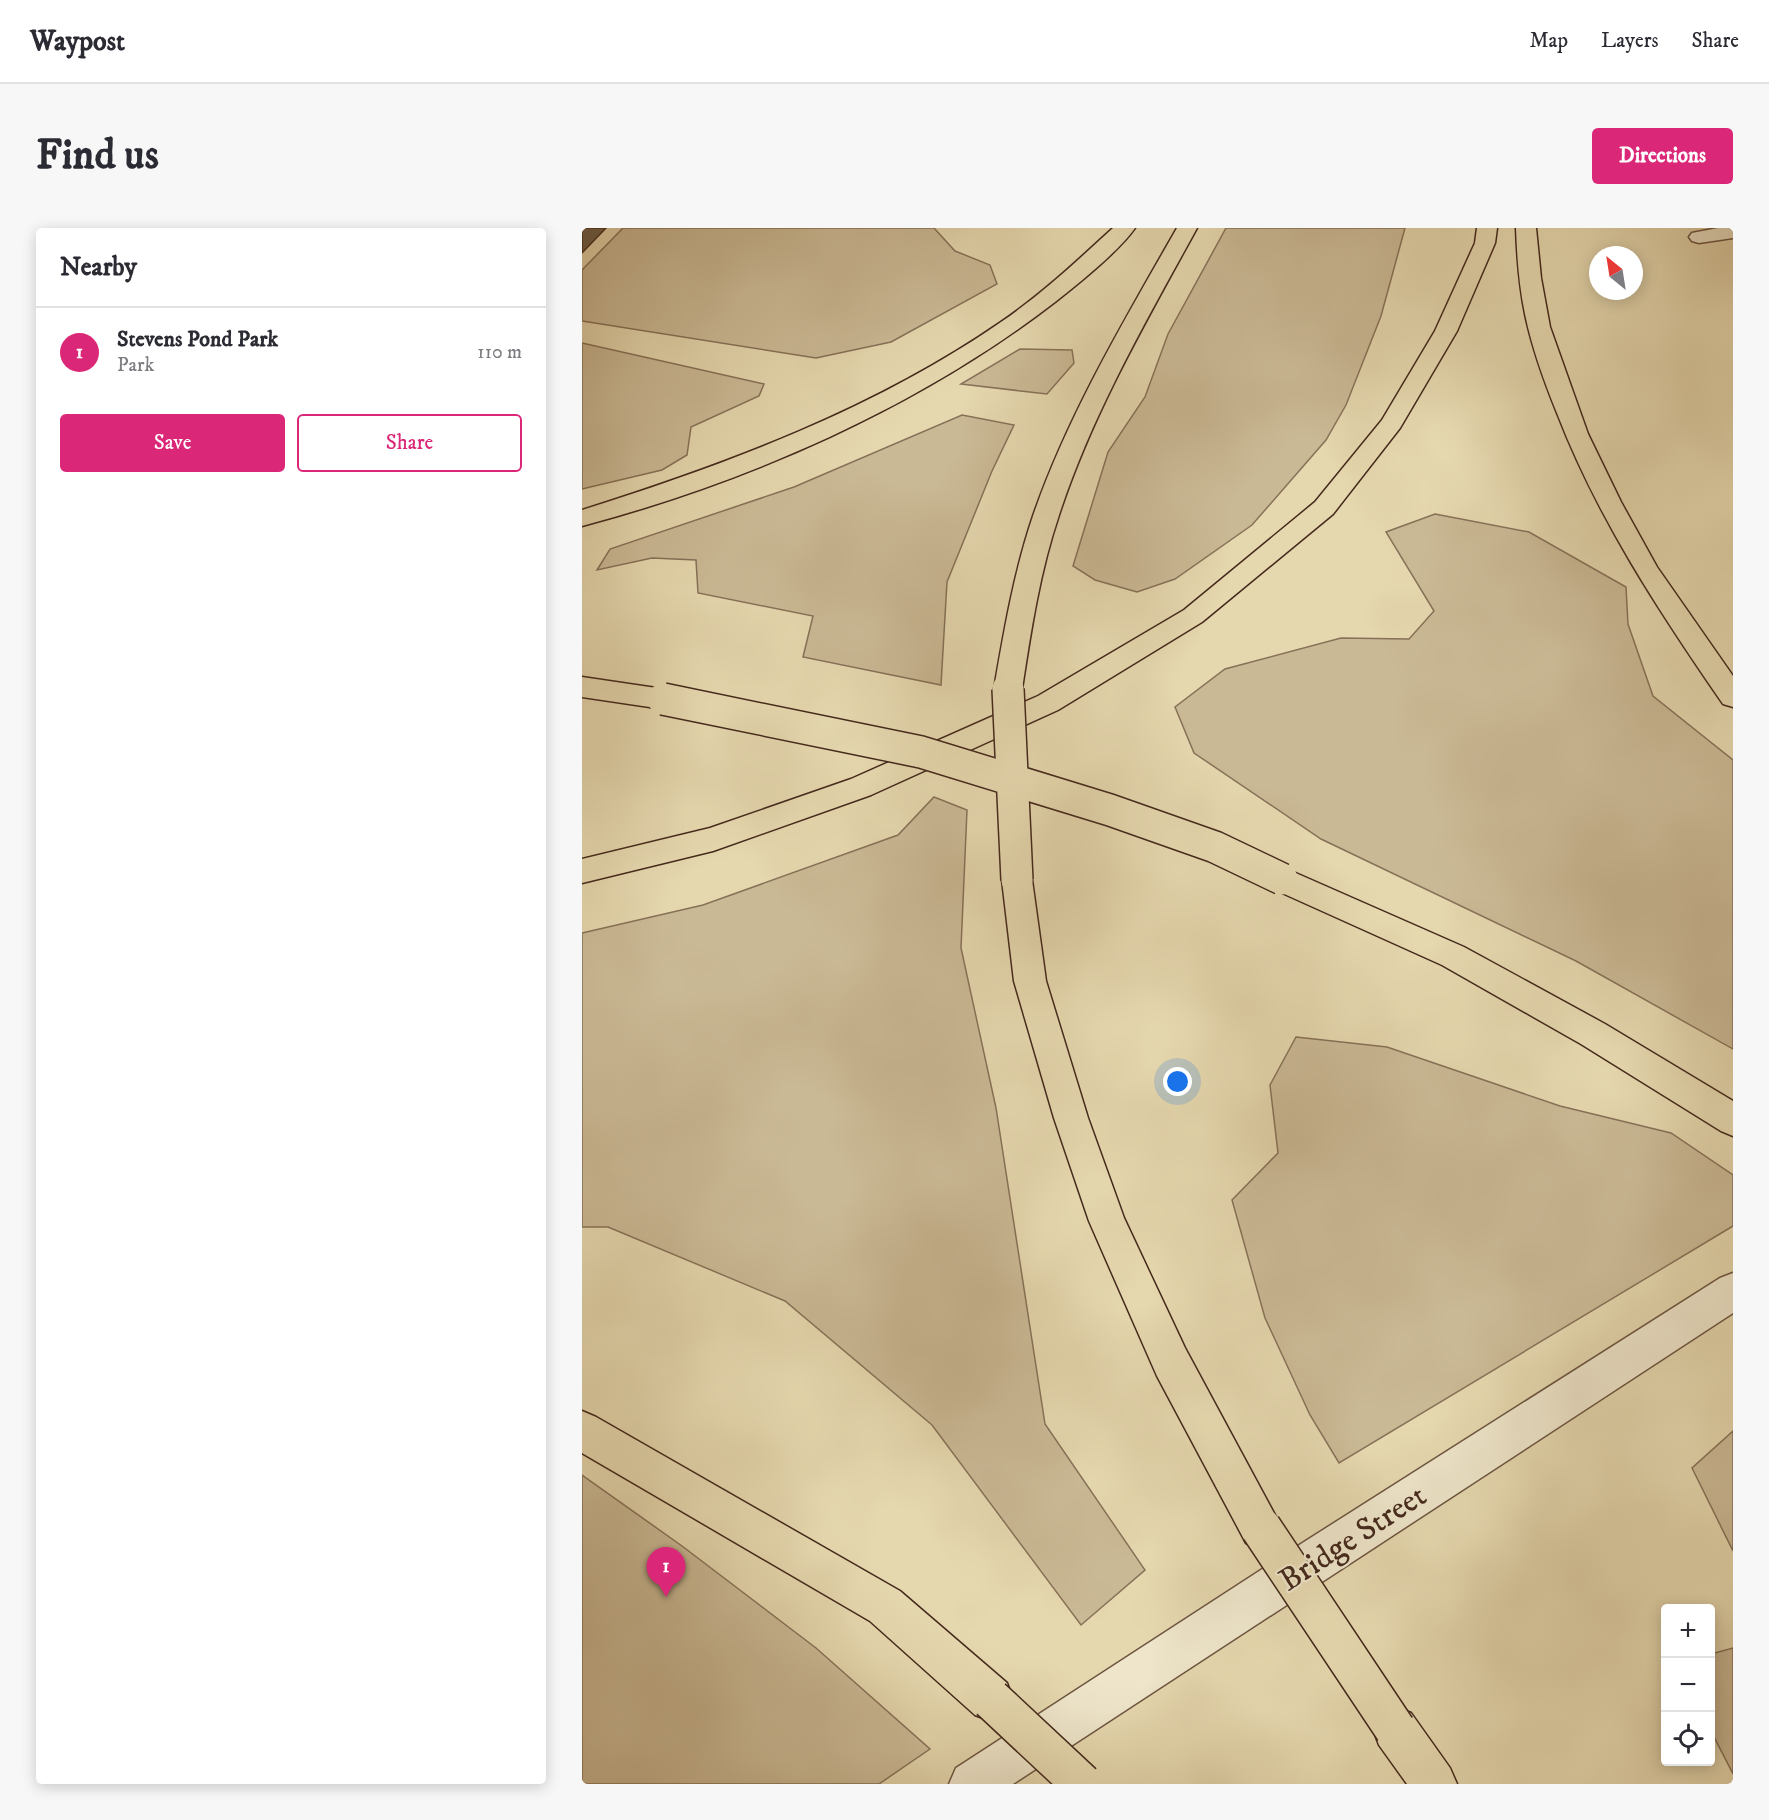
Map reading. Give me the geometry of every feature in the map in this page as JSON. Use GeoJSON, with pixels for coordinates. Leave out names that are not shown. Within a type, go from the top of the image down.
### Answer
{"type":"FeatureCollection","features":[{"type":"Feature","properties":{"kind":"highway"},"geometry":{"type":"LineString","coordinates":[[582,518],[716,473],[825,428],[922,380],[1039,304],[1125,228]]}},
{"type":"Feature","properties":{"kind":"highway"},"geometry":{"type":"LineString","coordinates":[[1186,228],[1116,356],[1075,439],[1053,495],[1033,557],[1018,623],[1008,688],[1017,880],[1030,981],[1071,1118],[1107,1221],[1171,1362],[1261,1528],[1434,1784]]}},
{"type":"Feature","properties":{"kind":"highway"},"geometry":{"type":"LineString","coordinates":[[582,871],[713,839],[861,787],[1048,703],[1193,616],[1323,508],[1392,423],[1446,331],[1485,243],[1487,228]]}},
{"type":"Feature","properties":{"kind":"highway"},"geometry":{"type":"LineString","coordinates":[[1526,228],[1528,263],[1539,326],[1566,411],[1610,505],[1653,580],[1733,696]]}},
{"type":"Feature","properties":{"kind":"highway"},"geometry":{"type":"LineString","coordinates":[[582,687],[663,699],[921,752],[1110,810],[1215,847],[1453,956],[1593,1034],[1733,1120]]}},
{"type":"Feature","properties":{"kind":"highway"},"geometry":{"type":"LineString","coordinates":[[582,1431],[885,1606],[991,1699],[1082,1784]]}},
{"type":"Feature","properties":{"kind":"street"},"geometry":{"type":"LineString","coordinates":[[1699,237],[1733,232]]}},
{"type":"Feature","properties":{"kind":"street","name":"Bridge Street"},"geometry":{"type":"LineString","coordinates":[[972,1784],[1319,1557],[1733,1291]]}},
{"type":"Feature","properties":{"kind":"shaded area"},"geometry":{"type":"Polygon","coordinates":[[[623,228],[934,228],[955,251],[990,265],[997,284],[891,342],[816,358],[582,321],[582,270],[623,228]]]}},
{"type":"Feature","properties":{"kind":"shaded area"},"geometry":{"type":"Polygon","coordinates":[[[1226,228],[1405,228],[1381,316],[1346,405],[1326,440],[1252,525],[1175,579],[1137,592],[1095,580],[1073,566],[1108,452],[1145,397],[1168,334],[1226,228]]]}},
{"type":"Feature","properties":{"kind":"shaded area"},"geometry":{"type":"Polygon","coordinates":[[[582,343],[764,384],[759,396],[691,427],[687,455],[662,470],[582,489],[582,343]]]}},
{"type":"Feature","properties":{"kind":"shaded area"},"geometry":{"type":"Polygon","coordinates":[[[1020,349],[1072,350],[1074,363],[1047,394],[961,384],[1020,349]]]}},
{"type":"Feature","properties":{"kind":"shaded area"},"geometry":{"type":"Polygon","coordinates":[[[962,415],[1014,425],[992,471],[947,582],[941,685],[803,657],[813,616],[698,593],[696,560],[652,558],[597,570],[610,549],[794,487],[962,415]]]}},
{"type":"Feature","properties":{"kind":"shaded area"},"geometry":{"type":"Polygon","coordinates":[[[1435,514],[1529,532],[1626,587],[1628,624],[1653,696],[1733,760],[1733,1049],[1576,961],[1321,839],[1194,753],[1175,707],[1225,669],[1341,638],[1409,639],[1434,611],[1386,532],[1435,514]]]}},
{"type":"Feature","properties":{"kind":"shaded area"},"geometry":{"type":"Polygon","coordinates":[[[934,797],[967,810],[961,948],[996,1108],[1045,1424],[1145,1570],[1081,1625],[932,1425],[785,1301],[608,1227],[582,1227],[582,933],[703,905],[898,835],[934,797]]]}},
{"type":"Feature","properties":{"kind":"shaded area"},"geometry":{"type":"Polygon","coordinates":[[[1296,1037],[1387,1047],[1560,1106],[1671,1133],[1733,1175],[1733,1226],[1339,1463],[1310,1415],[1265,1318],[1232,1200],[1278,1153],[1270,1085],[1296,1037]]]}},
{"type":"Feature","properties":{"kind":"shaded area"},"geometry":{"type":"Polygon","coordinates":[[[1733,1431],[1733,1551],[1692,1468],[1733,1431]]]}},
{"type":"Feature","properties":{"kind":"shaded area"},"geometry":{"type":"Polygon","coordinates":[[[582,1475],[682,1546],[816,1648],[930,1749],[879,1784],[582,1784],[582,1475]]]}},
{"type":"Feature","properties":{"kind":"shaded area"},"geometry":{"type":"Polygon","coordinates":[[[1733,1648],[1733,1774],[1715,1739],[1715,1653],[1733,1648]]]}},
{"type":"Feature","properties":{"kind":"place","name":"Stevens Pond Park"},"geometry":{"type":"Point","coordinates":[666,1597]}}]}
